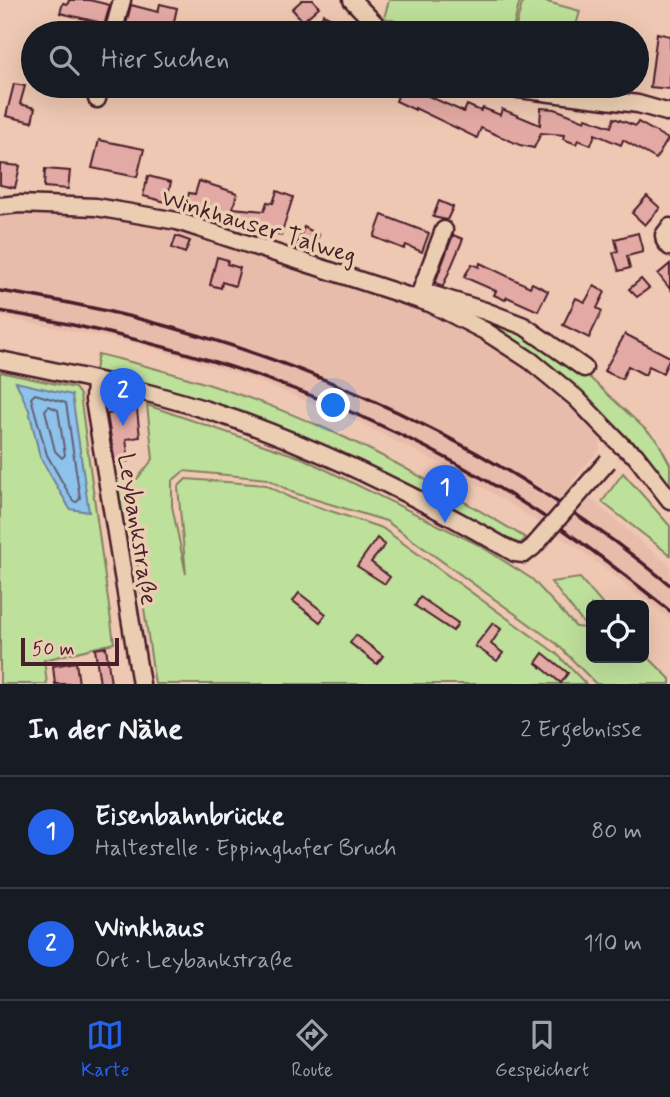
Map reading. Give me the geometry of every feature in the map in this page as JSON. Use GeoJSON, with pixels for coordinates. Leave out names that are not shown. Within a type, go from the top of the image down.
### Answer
{"type":"FeatureCollection","features":[{"type":"Feature","properties":{"kind":"street"},"geometry":{"type":"LineString","coordinates":[[116,21],[122,0]]}},
{"type":"Feature","properties":{"kind":"street"},"geometry":{"type":"LineString","coordinates":[[352,0],[372,21]]}},
{"type":"Feature","properties":{"kind":"street"},"geometry":{"type":"LineString","coordinates":[[590,98],[638,104],[670,113]]}},
{"type":"Feature","properties":{"kind":"street","name":"Winkhauser Talweg"},"geometry":{"type":"LineString","coordinates":[[0,206],[19,204],[96,207],[177,221],[419,295],[485,311],[524,326],[584,368]]}},
{"type":"Feature","properties":{"kind":"street"},"geometry":{"type":"LineString","coordinates":[[670,227],[664,235],[670,247]]}},
{"type":"Feature","properties":{"kind":"street"},"geometry":{"type":"LineString","coordinates":[[419,295],[444,230]]}},
{"type":"Feature","properties":{"kind":"street","name":"Winkhauser Talweg"},"geometry":{"type":"LineString","coordinates":[[419,295],[485,331],[531,361],[576,398],[622,446],[635,455],[670,500]]}},
{"type":"Feature","properties":{"kind":"street"},"geometry":{"type":"LineString","coordinates":[[0,360],[116,384],[236,420],[366,474],[450,515],[515,554],[524,554],[533,547],[622,446]]}},
{"type":"Feature","properties":{"kind":"street","name":"Leybankstraße"},"geometry":{"type":"LineString","coordinates":[[95,381],[94,400],[141,684]]}},
{"type":"Feature","properties":{"kind":"shaded area"},"geometry":{"type":"Polygon","coordinates":[[[0,211],[112,215],[179,227],[435,311],[515,355],[572,402],[600,437],[600,449],[571,482],[670,566],[670,619],[649,600],[645,600],[578,548],[518,509],[466,477],[359,422],[242,375],[139,344],[0,317],[0,211]]]}},
{"type":"Feature","properties":{"kind":"green space"},"geometry":{"type":"Polygon","coordinates":[[[389,0],[520,0],[515,21],[396,21],[384,18],[389,0]]]}},
{"type":"Feature","properties":{"kind":"green space"},"geometry":{"type":"Polygon","coordinates":[[[523,0],[540,0],[580,11],[577,21],[517,21],[523,0]]]}},
{"type":"Feature","properties":{"kind":"green space"},"geometry":{"type":"Polygon","coordinates":[[[440,303],[491,317],[528,336],[588,376],[657,440],[670,464],[670,486],[634,444],[571,386],[440,303]]]}},
{"type":"Feature","properties":{"kind":"green space"},"geometry":{"type":"Polygon","coordinates":[[[98,354],[159,369],[306,420],[408,470],[526,538],[521,543],[513,542],[374,469],[265,422],[195,398],[95,370],[98,354]]]}},
{"type":"Feature","properties":{"kind":"green space"},"geometry":{"type":"Polygon","coordinates":[[[0,372],[75,388],[80,395],[114,643],[44,660],[47,684],[0,684],[0,372]]]}},
{"type":"Feature","properties":{"kind":"green space"},"geometry":{"type":"Polygon","coordinates":[[[147,405],[302,458],[479,545],[532,579],[576,627],[586,628],[586,663],[649,663],[649,658],[670,679],[670,684],[596,684],[557,644],[386,521],[294,493],[268,479],[184,471],[172,481],[172,506],[186,574],[178,487],[186,479],[266,485],[291,498],[382,528],[557,654],[586,684],[155,684],[130,512],[120,510],[116,479],[137,479],[153,459],[147,405]]]}},
{"type":"Feature","properties":{"kind":"green space"},"geometry":{"type":"Polygon","coordinates":[[[623,473],[670,526],[670,555],[602,502],[623,473]]]}},
{"type":"Feature","properties":{"kind":"green space"},"geometry":{"type":"Polygon","coordinates":[[[580,578],[599,600],[586,600],[586,627],[551,582],[580,578]]]}},
{"type":"Feature","properties":{"kind":"water"},"geometry":{"type":"Polygon","coordinates":[[[16,382],[72,395],[89,512],[70,509],[40,457],[29,410],[16,382]]]}},
{"type":"Feature","properties":{"kind":"building"},"geometry":{"type":"Polygon","coordinates":[[[69,0],[89,0],[110,5],[105,21],[94,21],[60,13],[63,3],[68,4],[69,0]]]}},
{"type":"Feature","properties":{"kind":"building"},"geometry":{"type":"Polygon","coordinates":[[[302,0],[313,0],[319,7],[303,21],[292,9],[302,0]]]}},
{"type":"Feature","properties":{"kind":"building"},"geometry":{"type":"Polygon","coordinates":[[[160,4],[177,8],[174,21],[127,21],[131,5],[158,12],[160,4]]]}},
{"type":"Feature","properties":{"kind":"building"},"geometry":{"type":"Polygon","coordinates":[[[323,14],[338,21],[320,21],[323,14]]]}},
{"type":"Feature","properties":{"kind":"building"},"geometry":{"type":"Polygon","coordinates":[[[657,33],[670,36],[670,89],[650,87],[657,33]]]}},
{"type":"Feature","properties":{"kind":"building"},"geometry":{"type":"Polygon","coordinates":[[[14,84],[21,85],[20,104],[35,108],[32,122],[6,116],[14,84]]]}},
{"type":"Feature","properties":{"kind":"building"},"geometry":{"type":"Polygon","coordinates":[[[397,98],[433,98],[464,112],[467,105],[500,115],[502,109],[540,125],[541,108],[555,109],[585,121],[586,118],[611,127],[614,118],[636,126],[638,122],[668,139],[656,159],[623,140],[621,145],[595,134],[591,145],[578,140],[576,144],[563,139],[564,135],[541,133],[534,148],[520,145],[481,128],[477,138],[396,101],[397,98]]]}},
{"type":"Feature","properties":{"kind":"building"},"geometry":{"type":"Polygon","coordinates":[[[99,140],[144,149],[137,177],[92,168],[99,140]]]}},
{"type":"Feature","properties":{"kind":"building"},"geometry":{"type":"Polygon","coordinates":[[[0,164],[20,166],[15,188],[0,185],[0,164]]]}},
{"type":"Feature","properties":{"kind":"building"},"geometry":{"type":"Polygon","coordinates":[[[45,169],[70,171],[68,189],[44,187],[45,169]]]}},
{"type":"Feature","properties":{"kind":"building"},"geometry":{"type":"Polygon","coordinates":[[[148,176],[171,182],[166,202],[143,196],[148,176]]]}},
{"type":"Feature","properties":{"kind":"building"},"geometry":{"type":"Polygon","coordinates":[[[199,181],[237,193],[233,208],[264,211],[267,202],[273,203],[277,191],[293,197],[281,235],[186,203],[189,193],[195,194],[199,181]]]}},
{"type":"Feature","properties":{"kind":"building"},"geometry":{"type":"Polygon","coordinates":[[[647,196],[660,208],[645,225],[632,213],[647,196]]]}},
{"type":"Feature","properties":{"kind":"building"},"geometry":{"type":"Polygon","coordinates":[[[439,201],[453,207],[447,220],[433,217],[439,201]]]}},
{"type":"Feature","properties":{"kind":"building"},"geometry":{"type":"Polygon","coordinates":[[[382,215],[429,233],[422,252],[406,245],[404,249],[374,237],[382,215]]]}},
{"type":"Feature","properties":{"kind":"building"},"geometry":{"type":"Polygon","coordinates":[[[304,227],[319,235],[311,253],[295,248],[304,227]]]}},
{"type":"Feature","properties":{"kind":"building"},"geometry":{"type":"Polygon","coordinates":[[[638,233],[643,252],[627,256],[630,268],[619,271],[613,253],[618,251],[615,239],[638,233]]]}},
{"type":"Feature","properties":{"kind":"building"},"geometry":{"type":"Polygon","coordinates":[[[453,235],[463,239],[443,286],[435,283],[453,235]]]}},
{"type":"Feature","properties":{"kind":"building"},"geometry":{"type":"Polygon","coordinates":[[[176,236],[190,241],[185,253],[172,248],[176,236]]]}},
{"type":"Feature","properties":{"kind":"building"},"geometry":{"type":"Polygon","coordinates":[[[217,257],[240,268],[235,286],[222,282],[221,288],[210,285],[217,257]]]}},
{"type":"Feature","properties":{"kind":"building"},"geometry":{"type":"Polygon","coordinates":[[[480,263],[530,287],[532,283],[548,291],[538,311],[507,297],[505,300],[494,295],[496,291],[464,277],[472,264],[479,267],[480,263]]]}},
{"type":"Feature","properties":{"kind":"building"},"geometry":{"type":"Polygon","coordinates":[[[670,264],[670,289],[658,274],[670,264]]]}},
{"type":"Feature","properties":{"kind":"building"},"geometry":{"type":"Polygon","coordinates":[[[641,279],[649,288],[637,297],[629,289],[641,279]]]}},
{"type":"Feature","properties":{"kind":"building"},"geometry":{"type":"Polygon","coordinates":[[[594,286],[605,292],[597,308],[602,311],[589,338],[563,325],[576,298],[585,302],[594,286]]]}},
{"type":"Feature","properties":{"kind":"building"},"geometry":{"type":"Polygon","coordinates":[[[625,334],[670,357],[663,373],[649,366],[645,375],[628,366],[622,379],[604,371],[625,334]]]}},
{"type":"Feature","properties":{"kind":"building"},"geometry":{"type":"Polygon","coordinates":[[[136,401],[140,437],[126,439],[129,461],[115,463],[107,414],[114,413],[113,404],[136,401]]]}},
{"type":"Feature","properties":{"kind":"building"},"geometry":{"type":"Polygon","coordinates":[[[377,538],[385,545],[371,562],[390,577],[385,584],[357,566],[377,538]]]}},
{"type":"Feature","properties":{"kind":"building"},"geometry":{"type":"Polygon","coordinates":[[[299,593],[326,614],[320,622],[293,601],[299,593]]]}},
{"type":"Feature","properties":{"kind":"building"},"geometry":{"type":"Polygon","coordinates":[[[420,597],[458,623],[453,631],[415,606],[420,597]]]}},
{"type":"Feature","properties":{"kind":"building"},"geometry":{"type":"Polygon","coordinates":[[[493,623],[501,629],[491,644],[503,653],[497,661],[475,646],[493,623]]]}},
{"type":"Feature","properties":{"kind":"building"},"geometry":{"type":"Polygon","coordinates":[[[356,635],[383,656],[377,664],[350,643],[356,635]]]}},
{"type":"Feature","properties":{"kind":"building"},"geometry":{"type":"Polygon","coordinates":[[[106,647],[111,684],[100,684],[95,649],[106,647]]]}},
{"type":"Feature","properties":{"kind":"building"},"geometry":{"type":"Polygon","coordinates":[[[543,653],[568,673],[561,683],[536,663],[543,653]]]}},
{"type":"Feature","properties":{"kind":"building"},"geometry":{"type":"Polygon","coordinates":[[[76,662],[79,684],[55,684],[53,666],[76,662]]]}},
{"type":"Feature","properties":{"kind":"railway"},"geometry":{"type":"LineString","coordinates":[[0,291],[91,308],[180,330],[269,358],[355,393],[439,432],[519,478],[597,529],[670,585]]}},
{"type":"Feature","properties":{"kind":"railway"},"geometry":{"type":"LineString","coordinates":[[0,311],[69,324],[204,359],[270,380],[397,433],[459,465],[540,514],[670,611]]}},
{"type":"Feature","properties":{"kind":"place","name":"Winkhaus"},"geometry":{"type":"Point","coordinates":[123,426]}},
{"type":"Feature","properties":{"kind":"place","name":"Eisenbahnbrücke"},"geometry":{"type":"Point","coordinates":[445,523]}}]}
